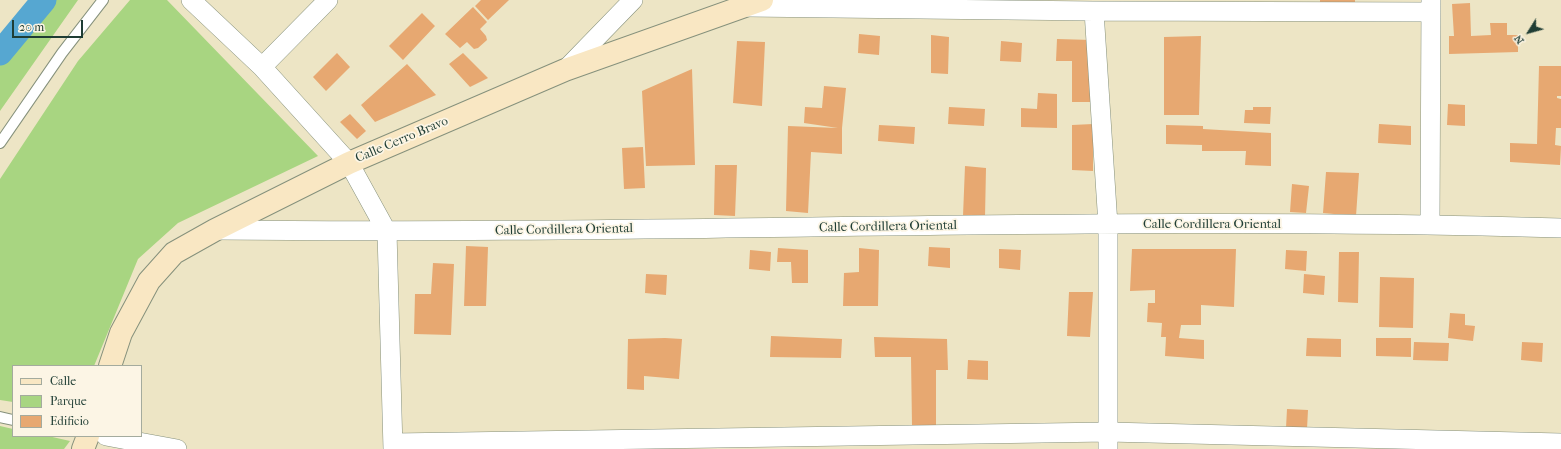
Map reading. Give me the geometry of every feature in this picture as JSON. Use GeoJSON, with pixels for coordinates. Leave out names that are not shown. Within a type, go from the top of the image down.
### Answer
{"type":"FeatureCollection","features":[{"type":"Feature","properties":{"kind":"street"},"geometry":{"type":"LineString","coordinates":[[191,0],[262,67],[348,163],[386,232],[393,446],[1108,441],[1561,443]]}},
{"type":"Feature","properties":{"kind":"street"},"geometry":{"type":"LineString","coordinates":[[262,67],[328,0]]}},
{"type":"Feature","properties":{"kind":"street"},"geometry":{"type":"LineString","coordinates":[[565,70],[633,0]]}},
{"type":"Feature","properties":{"kind":"street"},"geometry":{"type":"LineString","coordinates":[[754,3],[1094,11],[1431,6],[1430,224]]}},
{"type":"Feature","properties":{"kind":"street","name":"Calle Cerro Bravo"},"geometry":{"type":"LineString","coordinates":[[110,365],[121,333],[149,281],[174,253],[215,230],[348,163],[565,70],[754,3]]}},
{"type":"Feature","properties":{"kind":"street"},"geometry":{"type":"LineString","coordinates":[[1094,11],[1108,225],[1108,441]]}},
{"type":"Feature","properties":{"kind":"street","name":"Calle Cordillera Oriental"},"geometry":{"type":"LineString","coordinates":[[215,230],[386,232],[1108,225],[1430,224],[1561,228]]}},
{"type":"Feature","properties":{"kind":"street"},"geometry":{"type":"LineString","coordinates":[[83,449],[88,437]]}},
{"type":"Feature","properties":{"kind":"street"},"geometry":{"type":"LineString","coordinates":[[111,437],[177,449]]}},
{"type":"Feature","properties":{"kind":"lane"},"geometry":{"type":"LineString","coordinates":[[0,143],[62,53],[103,0]]}},
{"type":"Feature","properties":{"kind":"lane"},"geometry":{"type":"LineString","coordinates":[[0,417],[12,420]]}},
{"type":"Feature","properties":{"kind":"green space"},"geometry":{"type":"Polygon","coordinates":[[[35,0],[78,0],[0,111],[0,46],[35,0]]]}},
{"type":"Feature","properties":{"kind":"green space"},"geometry":{"type":"Polygon","coordinates":[[[130,0],[167,0],[318,156],[178,223],[138,259],[94,365],[12,365],[12,402],[0,400],[0,179],[78,61],[130,0]]]}},
{"type":"Feature","properties":{"kind":"green space"},"geometry":{"type":"Polygon","coordinates":[[[0,426],[12,429],[12,437],[52,437],[70,441],[64,449],[0,449],[0,426]]]}},
{"type":"Feature","properties":{"kind":"building"},"geometry":{"type":"Polygon","coordinates":[[[481,0],[509,0],[488,20],[475,6],[481,0]]]}},
{"type":"Feature","properties":{"kind":"building"},"geometry":{"type":"Polygon","coordinates":[[[1320,0],[1355,0],[1355,2],[1320,2],[1320,0]]]}},
{"type":"Feature","properties":{"kind":"building"},"geometry":{"type":"Polygon","coordinates":[[[1470,3],[1471,36],[1491,35],[1490,23],[1507,23],[1507,35],[1518,35],[1518,52],[1449,54],[1449,36],[1454,36],[1452,4],[1470,3]]]}},
{"type":"Feature","properties":{"kind":"building"},"geometry":{"type":"Polygon","coordinates":[[[473,7],[487,22],[480,29],[486,36],[487,40],[478,48],[474,49],[467,42],[460,48],[445,34],[473,7]]]}},
{"type":"Feature","properties":{"kind":"building"},"geometry":{"type":"Polygon","coordinates":[[[422,13],[435,26],[403,60],[389,46],[422,13]]]}},
{"type":"Feature","properties":{"kind":"building"},"geometry":{"type":"Polygon","coordinates":[[[859,34],[880,36],[879,55],[858,53],[859,34]]]}},
{"type":"Feature","properties":{"kind":"building"},"geometry":{"type":"Polygon","coordinates":[[[931,35],[949,37],[948,74],[931,73],[931,35]]]}},
{"type":"Feature","properties":{"kind":"building"},"geometry":{"type":"Polygon","coordinates":[[[1201,36],[1199,115],[1164,115],[1164,37],[1201,36]]]}},
{"type":"Feature","properties":{"kind":"building"},"geometry":{"type":"Polygon","coordinates":[[[1057,39],[1092,40],[1093,102],[1072,102],[1072,61],[1056,61],[1057,39]]]}},
{"type":"Feature","properties":{"kind":"building"},"geometry":{"type":"Polygon","coordinates":[[[737,41],[765,42],[762,106],[733,103],[737,41]]]}},
{"type":"Feature","properties":{"kind":"building"},"geometry":{"type":"Polygon","coordinates":[[[1001,41],[1022,43],[1021,62],[1000,61],[1001,41]]]}},
{"type":"Feature","properties":{"kind":"building"},"geometry":{"type":"Polygon","coordinates":[[[337,53],[350,67],[326,91],[313,77],[337,53]]]}},
{"type":"Feature","properties":{"kind":"building"},"geometry":{"type":"Polygon","coordinates":[[[463,53],[488,78],[470,87],[449,64],[463,53]]]}},
{"type":"Feature","properties":{"kind":"building"},"geometry":{"type":"Polygon","coordinates":[[[407,64],[436,95],[375,122],[361,105],[407,64]]]}},
{"type":"Feature","properties":{"kind":"building"},"geometry":{"type":"Polygon","coordinates":[[[1539,66],[1561,66],[1561,96],[1557,96],[1557,98],[1561,99],[1561,128],[1556,128],[1555,145],[1561,146],[1560,165],[1510,162],[1510,143],[1537,144],[1539,66]]]}},
{"type":"Feature","properties":{"kind":"building"},"geometry":{"type":"Polygon","coordinates":[[[692,69],[695,165],[646,166],[642,91],[692,69]]]}},
{"type":"Feature","properties":{"kind":"building"},"geometry":{"type":"Polygon","coordinates":[[[824,86],[846,88],[842,128],[842,154],[811,152],[808,213],[786,211],[788,126],[838,128],[804,123],[805,107],[822,108],[824,86]]]}},
{"type":"Feature","properties":{"kind":"building"},"geometry":{"type":"Polygon","coordinates":[[[1038,93],[1057,94],[1057,128],[1021,127],[1021,108],[1037,109],[1038,93]]]}},
{"type":"Feature","properties":{"kind":"building"},"geometry":{"type":"Polygon","coordinates":[[[1448,104],[1465,105],[1465,126],[1447,125],[1448,104]]]}},
{"type":"Feature","properties":{"kind":"building"},"geometry":{"type":"Polygon","coordinates":[[[949,107],[985,109],[984,126],[948,124],[949,107]]]}},
{"type":"Feature","properties":{"kind":"building"},"geometry":{"type":"Polygon","coordinates":[[[1253,107],[1271,107],[1270,124],[1244,123],[1245,110],[1253,110],[1253,107]]]}},
{"type":"Feature","properties":{"kind":"building"},"geometry":{"type":"Polygon","coordinates":[[[350,114],[366,131],[357,139],[340,122],[350,114]]]}},
{"type":"Feature","properties":{"kind":"building"},"geometry":{"type":"Polygon","coordinates":[[[1093,124],[1093,171],[1072,170],[1072,125],[1093,124]]]}},
{"type":"Feature","properties":{"kind":"building"},"geometry":{"type":"Polygon","coordinates":[[[1379,124],[1411,126],[1411,145],[1378,143],[1379,124]]]}},
{"type":"Feature","properties":{"kind":"building"},"geometry":{"type":"Polygon","coordinates":[[[879,125],[915,127],[914,144],[878,141],[879,125]]]}},
{"type":"Feature","properties":{"kind":"building"},"geometry":{"type":"Polygon","coordinates":[[[1166,125],[1203,126],[1203,129],[1271,133],[1271,166],[1245,165],[1246,151],[1202,151],[1202,145],[1166,144],[1166,125]]]}},
{"type":"Feature","properties":{"kind":"building"},"geometry":{"type":"Polygon","coordinates":[[[643,147],[645,188],[624,189],[622,148],[643,147]]]}},
{"type":"Feature","properties":{"kind":"building"},"geometry":{"type":"Polygon","coordinates":[[[715,165],[737,165],[735,216],[714,215],[715,165]]]}},
{"type":"Feature","properties":{"kind":"building"},"geometry":{"type":"Polygon","coordinates":[[[965,166],[986,168],[985,217],[963,216],[965,166]]]}},
{"type":"Feature","properties":{"kind":"building"},"geometry":{"type":"Polygon","coordinates":[[[1326,172],[1359,173],[1356,216],[1323,213],[1326,172]]]}},
{"type":"Feature","properties":{"kind":"building"},"geometry":{"type":"Polygon","coordinates":[[[1292,184],[1309,186],[1306,213],[1290,212],[1292,184]]]}},
{"type":"Feature","properties":{"kind":"building"},"geometry":{"type":"Polygon","coordinates":[[[466,246],[488,247],[486,306],[464,306],[466,246]]]}},
{"type":"Feature","properties":{"kind":"building"},"geometry":{"type":"Polygon","coordinates":[[[929,247],[950,248],[950,268],[928,266],[929,247]]]}},
{"type":"Feature","properties":{"kind":"building"},"geometry":{"type":"Polygon","coordinates":[[[778,248],[808,250],[808,283],[792,283],[791,262],[777,262],[778,248]]]}},
{"type":"Feature","properties":{"kind":"building"},"geometry":{"type":"Polygon","coordinates":[[[859,248],[879,250],[878,306],[843,306],[844,273],[859,272],[859,248]]]}},
{"type":"Feature","properties":{"kind":"building"},"geometry":{"type":"Polygon","coordinates":[[[999,249],[1021,250],[1020,270],[999,268],[999,249]]]}},
{"type":"Feature","properties":{"kind":"building"},"geometry":{"type":"Polygon","coordinates":[[[1132,249],[1236,249],[1234,307],[1201,305],[1201,325],[1181,325],[1179,338],[1204,340],[1204,359],[1165,356],[1166,337],[1161,337],[1162,323],[1147,322],[1148,303],[1155,303],[1155,290],[1130,291],[1132,249]]]}},
{"type":"Feature","properties":{"kind":"building"},"geometry":{"type":"Polygon","coordinates":[[[750,250],[771,252],[770,271],[749,269],[750,250]]]}},
{"type":"Feature","properties":{"kind":"building"},"geometry":{"type":"Polygon","coordinates":[[[1286,250],[1307,251],[1306,271],[1285,269],[1286,250]]]}},
{"type":"Feature","properties":{"kind":"building"},"geometry":{"type":"Polygon","coordinates":[[[1339,252],[1359,252],[1358,303],[1338,302],[1339,252]]]}},
{"type":"Feature","properties":{"kind":"building"},"geometry":{"type":"Polygon","coordinates":[[[433,263],[454,264],[451,335],[414,334],[415,294],[431,294],[433,263]]]}},
{"type":"Feature","properties":{"kind":"building"},"geometry":{"type":"Polygon","coordinates":[[[646,274],[667,275],[666,295],[645,293],[646,274]]]}},
{"type":"Feature","properties":{"kind":"building"},"geometry":{"type":"Polygon","coordinates":[[[1304,274],[1325,276],[1324,295],[1303,293],[1304,274]]]}},
{"type":"Feature","properties":{"kind":"building"},"geometry":{"type":"Polygon","coordinates":[[[1380,277],[1414,278],[1413,328],[1379,327],[1380,277]]]}},
{"type":"Feature","properties":{"kind":"building"},"geometry":{"type":"Polygon","coordinates":[[[1069,292],[1093,292],[1090,337],[1067,336],[1069,292]]]}},
{"type":"Feature","properties":{"kind":"building"},"geometry":{"type":"Polygon","coordinates":[[[1450,313],[1465,314],[1465,325],[1475,326],[1473,341],[1448,338],[1450,313]]]}},
{"type":"Feature","properties":{"kind":"building"},"geometry":{"type":"Polygon","coordinates":[[[771,336],[842,339],[841,358],[770,357],[771,336]]]}},
{"type":"Feature","properties":{"kind":"building"},"geometry":{"type":"Polygon","coordinates":[[[874,337],[947,339],[948,370],[936,370],[936,426],[912,426],[911,357],[875,357],[874,337]]]}},
{"type":"Feature","properties":{"kind":"building"},"geometry":{"type":"Polygon","coordinates":[[[1307,338],[1341,339],[1341,357],[1306,356],[1307,338]]]}},
{"type":"Feature","properties":{"kind":"building"},"geometry":{"type":"Polygon","coordinates":[[[1376,338],[1411,338],[1411,357],[1376,356],[1376,338]]]}},
{"type":"Feature","properties":{"kind":"building"},"geometry":{"type":"Polygon","coordinates":[[[628,339],[682,339],[679,379],[644,376],[644,390],[627,389],[628,339]]]}},
{"type":"Feature","properties":{"kind":"building"},"geometry":{"type":"Polygon","coordinates":[[[1414,342],[1449,343],[1448,361],[1413,360],[1414,342]]]}},
{"type":"Feature","properties":{"kind":"building"},"geometry":{"type":"Polygon","coordinates":[[[1522,342],[1543,343],[1542,362],[1521,360],[1522,342]]]}},
{"type":"Feature","properties":{"kind":"building"},"geometry":{"type":"Polygon","coordinates":[[[968,360],[988,361],[988,380],[967,379],[968,360]]]}},
{"type":"Feature","properties":{"kind":"building"},"geometry":{"type":"Polygon","coordinates":[[[1287,409],[1308,410],[1307,429],[1286,428],[1287,409]]]}},
{"type":"Feature","properties":{"kind":"waterway"},"geometry":{"type":"LineString","coordinates":[[0,53],[44,0]]}}]}
